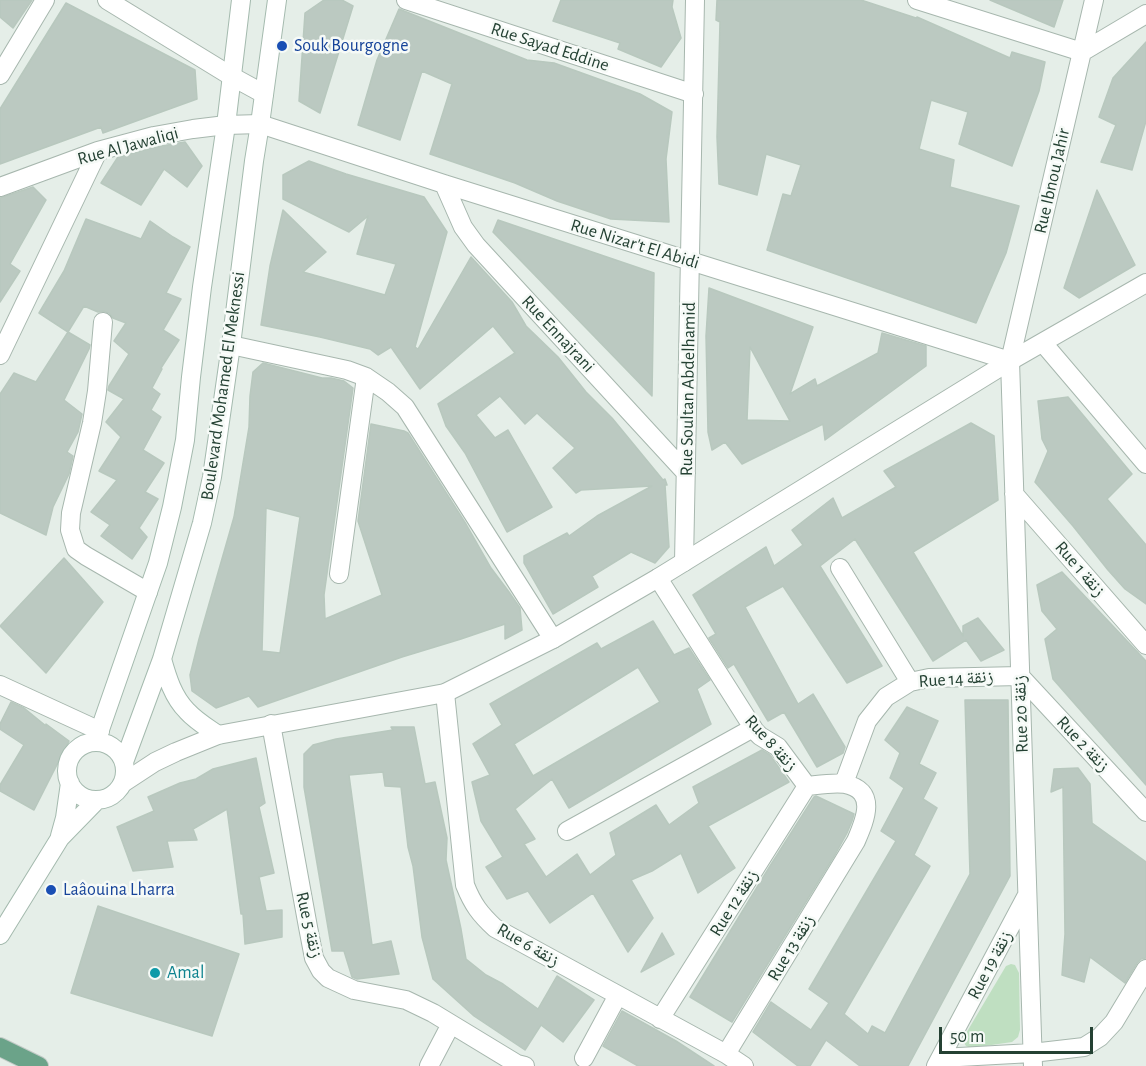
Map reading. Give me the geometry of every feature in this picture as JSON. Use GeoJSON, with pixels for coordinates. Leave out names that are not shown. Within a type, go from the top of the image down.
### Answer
{"type":"FeatureCollection","features":[{"type":"Feature","properties":{"kind":"main road"},"geometry":{"type":"LineString","coordinates":[[0,1047],[39,1066]]}},
{"type":"Feature","properties":{"kind":"street"},"geometry":{"type":"LineString","coordinates":[[0,75],[45,0]]}},
{"type":"Feature","properties":{"kind":"street"},"geometry":{"type":"LineString","coordinates":[[107,0],[264,94]]}},
{"type":"Feature","properties":{"kind":"street","name":"Boulevard Mohamed El Meknessi"},"geometry":{"type":"LineString","coordinates":[[98,736],[158,563],[172,507],[185,440],[202,287],[226,125],[241,0]]}},
{"type":"Feature","properties":{"kind":"street","name":"Boulevard Mohamed El Meknessi"},"geometry":{"type":"LineString","coordinates":[[124,771],[162,659],[202,523],[212,477],[277,0]]}},
{"type":"Feature","properties":{"kind":"street","name":"Rue Sayad Eddine"},"geometry":{"type":"LineString","coordinates":[[406,0],[694,94]]}},
{"type":"Feature","properties":{"kind":"street","name":"Rue Soultan Abdelhamid"},"geometry":{"type":"LineString","coordinates":[[684,562],[695,0]]}},
{"type":"Feature","properties":{"kind":"street"},"geometry":{"type":"LineString","coordinates":[[917,0],[1082,52],[1146,14]]}},
{"type":"Feature","properties":{"kind":"street","name":"Rue Ibnou Jahir"},"geometry":{"type":"LineString","coordinates":[[1010,361],[1094,0]]}},
{"type":"Feature","properties":{"kind":"street","name":"Rue Nizar't El Abidi"},"geometry":{"type":"LineString","coordinates":[[260,124],[690,262],[1010,361]]}},
{"type":"Feature","properties":{"kind":"street","name":"Rue Al Jawaliqi"},"geometry":{"type":"LineString","coordinates":[[0,187],[99,151],[154,136],[226,125],[260,124]]}},
{"type":"Feature","properties":{"kind":"street"},"geometry":{"type":"LineString","coordinates":[[0,355],[99,151]]}},
{"type":"Feature","properties":{"kind":"street","name":"Rue Ennajrani"},"geometry":{"type":"LineString","coordinates":[[444,184],[464,227],[476,245],[686,473]]}},
{"type":"Feature","properties":{"kind":"street"},"geometry":{"type":"LineString","coordinates":[[124,771],[155,762],[218,735],[444,693],[553,639],[658,578],[1010,361],[1146,284]]}},
{"type":"Feature","properties":{"kind":"street"},"geometry":{"type":"LineString","coordinates":[[103,322],[92,423],[71,513],[70,530],[76,549],[148,592]]}},
{"type":"Feature","properties":{"kind":"street"},"geometry":{"type":"LineString","coordinates":[[1042,343],[1146,464]]}},
{"type":"Feature","properties":{"kind":"street"},"geometry":{"type":"LineString","coordinates":[[231,345],[347,370],[366,377],[405,407],[553,639]]}},
{"type":"Feature","properties":{"kind":"street","name":"Rue 20 زنقة"},"geometry":{"type":"LineString","coordinates":[[1010,361],[1032,1060]]}},
{"type":"Feature","properties":{"kind":"street"},"geometry":{"type":"LineString","coordinates":[[339,574],[366,377]]}},
{"type":"Feature","properties":{"kind":"street","name":"Rue 1 زنقة"},"geometry":{"type":"LineString","coordinates":[[1014,494],[1146,645]]}},
{"type":"Feature","properties":{"kind":"street"},"geometry":{"type":"LineString","coordinates":[[840,567],[910,682]]}},
{"type":"Feature","properties":{"kind":"street","name":"Rue 8 زنقة"},"geometry":{"type":"LineString","coordinates":[[658,578],[760,736],[778,747],[807,786],[844,783]]}},
{"type":"Feature","properties":{"kind":"street"},"geometry":{"type":"LineString","coordinates":[[162,659],[168,679],[187,712],[218,735]]}},
{"type":"Feature","properties":{"kind":"street","name":"Rue 14 زنقة"},"geometry":{"type":"LineString","coordinates":[[844,783],[867,721],[886,697],[910,682],[930,678],[1020,676]]}},
{"type":"Feature","properties":{"kind":"street","name":"Rue 2 زنقة"},"geometry":{"type":"LineString","coordinates":[[1020,676],[1146,812]]}},
{"type":"Feature","properties":{"kind":"street"},"geometry":{"type":"LineString","coordinates":[[0,685],[98,736],[118,751],[124,771],[117,792],[108,798],[97,800],[76,792],[67,772],[69,760],[75,750],[98,736]]}},
{"type":"Feature","properties":{"kind":"street","name":"Rue 6 زنقة"},"geometry":{"type":"LineString","coordinates":[[444,693],[465,885],[472,902],[481,915],[495,928],[744,1066]]}},
{"type":"Feature","properties":{"kind":"street","name":"Rue 5 زنقة"},"geometry":{"type":"LineString","coordinates":[[271,724],[308,927],[315,958],[321,971],[341,986],[406,1000],[517,1064],[525,1066]]}},
{"type":"Feature","properties":{"kind":"street"},"geometry":{"type":"LineString","coordinates":[[567,831],[753,728]]}},
{"type":"Feature","properties":{"kind":"street"},"geometry":{"type":"LineString","coordinates":[[60,838],[70,783]]}},
{"type":"Feature","properties":{"kind":"street","name":"Rue 13 زنقة"},"geometry":{"type":"LineString","coordinates":[[726,1054],[856,841],[866,815],[867,805],[857,789],[844,783]]}},
{"type":"Feature","properties":{"kind":"street","name":"Rue 12 زنقة"},"geometry":{"type":"LineString","coordinates":[[660,1019],[807,786]]}},
{"type":"Feature","properties":{"kind":"street"},"geometry":{"type":"LineString","coordinates":[[0,935],[60,838],[97,800]]}},
{"type":"Feature","properties":{"kind":"street","name":"Rue 19 زنقة"},"geometry":{"type":"LineString","coordinates":[[938,1062],[1027,896]]}},
{"type":"Feature","properties":{"kind":"street"},"geometry":{"type":"LineString","coordinates":[[938,1062],[1032,1060],[1084,1047],[1100,1037],[1114,1022],[1146,969]]}},
{"type":"Feature","properties":{"kind":"street"},"geometry":{"type":"LineString","coordinates":[[584,1063],[618,995]]}},
{"type":"Feature","properties":{"kind":"street"},"geometry":{"type":"LineString","coordinates":[[429,1066],[451,1024]]}},
{"type":"Feature","properties":{"kind":"green space"},"geometry":{"type":"Polygon","coordinates":[[[1015,965],[1019,973],[1020,1030],[1018,1037],[1012,1042],[971,1048],[966,1046],[963,1041],[965,1035],[1006,966],[1015,965]]]}},
{"type":"Feature","properties":{"kind":"building"},"geometry":{"type":"Polygon","coordinates":[[[0,0],[32,0],[13,28],[0,17],[0,0]]]}},
{"type":"Feature","properties":{"kind":"building"},"geometry":{"type":"Polygon","coordinates":[[[324,0],[342,0],[353,6],[320,113],[299,101],[305,13],[324,0]]]}},
{"type":"Feature","properties":{"kind":"building"},"geometry":{"type":"Polygon","coordinates":[[[561,0],[673,0],[672,7],[681,38],[661,67],[618,49],[620,43],[553,21],[561,0]]]}},
{"type":"Feature","properties":{"kind":"building"},"geometry":{"type":"Polygon","coordinates":[[[717,0],[861,0],[917,17],[1010,58],[1012,52],[1045,62],[1039,91],[1012,166],[959,144],[968,112],[931,100],[919,149],[954,160],[950,187],[1019,206],[1006,253],[976,323],[767,250],[783,194],[791,196],[801,165],[766,154],[757,195],[719,184],[717,137],[720,22],[716,20],[717,0]]]}},
{"type":"Feature","properties":{"kind":"building"},"geometry":{"type":"Polygon","coordinates":[[[990,0],[1063,0],[1054,27],[990,0]]]}},
{"type":"Feature","properties":{"kind":"building"},"geometry":{"type":"Polygon","coordinates":[[[66,3],[195,70],[197,99],[103,133],[101,127],[0,164],[0,109],[66,3]]]}},
{"type":"Feature","properties":{"kind":"building"},"geometry":{"type":"Polygon","coordinates":[[[399,9],[527,60],[554,63],[640,94],[672,112],[666,159],[669,222],[611,219],[430,154],[452,84],[422,71],[400,140],[358,125],[377,60],[399,9]]]}},
{"type":"Feature","properties":{"kind":"building"},"geometry":{"type":"Polygon","coordinates":[[[1146,42],[1146,121],[1132,170],[1101,162],[1116,125],[1099,117],[1113,78],[1146,42]]]}},
{"type":"Feature","properties":{"kind":"building"},"geometry":{"type":"Polygon","coordinates":[[[185,142],[202,166],[187,187],[164,169],[141,205],[101,183],[118,157],[185,142]]]}},
{"type":"Feature","properties":{"kind":"building"},"geometry":{"type":"Polygon","coordinates":[[[309,161],[424,197],[447,232],[415,347],[418,349],[471,257],[512,302],[526,326],[558,357],[663,480],[665,479],[669,547],[655,563],[631,552],[592,576],[598,587],[553,614],[524,563],[524,556],[567,533],[569,536],[597,516],[652,486],[581,490],[576,493],[553,468],[575,448],[537,413],[525,424],[500,396],[476,415],[495,438],[508,430],[552,507],[507,532],[465,453],[446,426],[438,404],[515,353],[493,326],[420,389],[391,347],[378,355],[370,349],[261,325],[270,266],[283,210],[326,252],[303,272],[385,295],[396,264],[357,254],[368,216],[349,232],[283,199],[283,175],[309,161]]]}},
{"type":"Feature","properties":{"kind":"building"},"geometry":{"type":"Polygon","coordinates":[[[33,187],[46,200],[10,264],[20,271],[0,302],[0,198],[33,187]]]}},
{"type":"Feature","properties":{"kind":"building"},"geometry":{"type":"Polygon","coordinates":[[[1097,190],[1135,265],[1079,298],[1064,288],[1097,190]]]}},
{"type":"Feature","properties":{"kind":"building"},"geometry":{"type":"Polygon","coordinates":[[[86,219],[141,239],[150,221],[190,247],[166,293],[181,299],[163,330],[179,340],[161,368],[152,388],[160,394],[151,410],[161,417],[143,450],[164,463],[145,492],[158,499],[139,528],[147,537],[132,559],[101,536],[110,525],[91,512],[117,480],[99,471],[121,437],[106,422],[124,399],[108,390],[129,354],[114,341],[126,323],[113,318],[109,313],[98,312],[84,306],[68,332],[39,313],[64,271],[86,219]]]}},
{"type":"Feature","properties":{"kind":"building"},"geometry":{"type":"Polygon","coordinates":[[[498,220],[654,273],[652,396],[493,232],[498,220]]]}},
{"type":"Feature","properties":{"kind":"building"},"geometry":{"type":"Polygon","coordinates":[[[709,288],[813,327],[790,394],[815,379],[817,386],[878,353],[882,333],[926,346],[926,366],[825,440],[823,424],[742,464],[725,442],[712,450],[708,432],[706,336],[709,288]],[[750,347],[747,420],[790,421],[750,347]]]}},
{"type":"Feature","properties":{"kind":"building"},"geometry":{"type":"Polygon","coordinates":[[[68,332],[90,345],[64,400],[82,414],[78,432],[67,452],[73,456],[69,474],[53,507],[46,535],[0,513],[0,394],[14,373],[36,382],[68,332]]]}},
{"type":"Feature","properties":{"kind":"building"},"geometry":{"type":"Polygon","coordinates":[[[263,363],[322,378],[344,381],[353,388],[324,595],[325,619],[382,595],[358,521],[371,424],[408,433],[491,568],[520,608],[522,630],[505,639],[505,624],[258,707],[249,696],[216,708],[192,691],[190,675],[234,517],[249,427],[253,372],[263,363]],[[266,508],[262,651],[280,653],[300,517],[266,508]]]}},
{"type":"Feature","properties":{"kind":"building"},"geometry":{"type":"Polygon","coordinates":[[[1068,397],[1132,474],[1107,499],[1146,545],[1146,604],[1125,589],[1035,482],[1048,451],[1042,439],[1038,401],[1068,397]]]}},
{"type":"Feature","properties":{"kind":"building"},"geometry":{"type":"Polygon","coordinates":[[[971,423],[994,436],[998,500],[913,552],[963,636],[963,626],[978,618],[1004,650],[981,661],[966,640],[933,661],[855,539],[820,566],[882,666],[847,683],[783,586],[745,607],[798,704],[813,694],[845,747],[843,753],[817,767],[784,712],[768,721],[734,664],[728,668],[709,638],[716,634],[693,595],[766,547],[774,566],[803,545],[792,530],[833,498],[842,518],[896,487],[884,471],[971,423]]]}},
{"type":"Feature","properties":{"kind":"building"},"geometry":{"type":"Polygon","coordinates":[[[64,558],[103,602],[46,673],[0,626],[64,558]]]}},
{"type":"Feature","properties":{"kind":"building"},"geometry":{"type":"Polygon","coordinates":[[[1062,572],[1146,661],[1146,785],[1053,679],[1045,639],[1057,629],[1042,611],[1037,585],[1062,572]]]}},
{"type":"Feature","properties":{"kind":"building"},"geometry":{"type":"Polygon","coordinates":[[[653,621],[674,655],[689,648],[710,680],[697,689],[711,724],[569,808],[552,779],[515,809],[535,839],[524,844],[546,877],[577,854],[590,875],[616,855],[610,833],[656,805],[669,825],[699,803],[693,787],[762,750],[770,755],[789,782],[708,826],[735,868],[698,893],[681,853],[652,871],[631,880],[653,918],[628,952],[593,893],[550,923],[528,891],[507,899],[486,867],[503,857],[481,821],[472,782],[490,775],[473,744],[502,725],[490,704],[597,643],[601,649],[653,621]],[[638,667],[514,744],[533,776],[660,702],[638,667]]]}},
{"type":"Feature","properties":{"kind":"building"},"geometry":{"type":"Polygon","coordinates":[[[965,700],[1008,700],[1010,876],[908,1066],[860,1066],[826,1040],[810,1066],[798,1066],[753,1032],[771,1002],[811,1030],[829,1003],[809,989],[896,841],[881,831],[904,788],[890,778],[900,753],[885,740],[907,707],[938,721],[919,764],[936,773],[923,799],[937,808],[914,855],[930,866],[844,1014],[868,1034],[872,1026],[885,1033],[970,874],[965,700]]]}},
{"type":"Feature","properties":{"kind":"building"},"geometry":{"type":"Polygon","coordinates":[[[11,702],[24,708],[69,741],[34,810],[0,791],[0,785],[24,745],[0,729],[0,724],[11,702]]]}},
{"type":"Feature","properties":{"kind":"building"},"geometry":{"type":"Polygon","coordinates":[[[391,727],[414,727],[425,784],[435,782],[447,838],[446,860],[466,959],[538,1009],[557,976],[594,1000],[563,1042],[541,1025],[525,1050],[474,1016],[433,979],[422,937],[401,787],[385,786],[383,772],[349,775],[372,945],[391,941],[399,974],[357,979],[352,977],[344,951],[332,951],[304,787],[304,754],[313,745],[393,730],[391,727]]]}},
{"type":"Feature","properties":{"kind":"building"},"geometry":{"type":"Polygon","coordinates":[[[256,758],[265,803],[259,807],[274,873],[259,877],[266,911],[282,910],[282,937],[245,944],[243,914],[241,914],[227,809],[193,829],[197,840],[167,841],[173,867],[133,871],[117,827],[154,811],[148,797],[180,783],[196,779],[213,769],[256,758]]]}},
{"type":"Feature","properties":{"kind":"building"},"geometry":{"type":"Polygon","coordinates":[[[1078,768],[1090,784],[1092,823],[1146,862],[1146,958],[1137,963],[1125,983],[1090,957],[1084,982],[1062,975],[1065,934],[1063,787],[1051,792],[1054,769],[1078,768]]]}},
{"type":"Feature","properties":{"kind":"building"},"geometry":{"type":"Polygon","coordinates":[[[816,796],[854,814],[852,821],[836,853],[732,1022],[690,997],[816,796]]]}},
{"type":"Feature","properties":{"kind":"building","name":"Amal"},"geometry":{"type":"Polygon","coordinates":[[[98,906],[239,954],[212,1036],[71,993],[98,906]]]}},
{"type":"Feature","properties":{"kind":"building"},"geometry":{"type":"Polygon","coordinates":[[[662,933],[674,954],[641,972],[662,933]]]}},
{"type":"Feature","properties":{"kind":"building"},"geometry":{"type":"Polygon","coordinates":[[[622,1011],[676,1041],[714,1066],[638,1066],[603,1046],[622,1011]]]}},
{"type":"Feature","properties":{"kind":"place","name":"Souk Bourgogne"},"geometry":{"type":"Point","coordinates":[282,46]}},
{"type":"Feature","properties":{"kind":"place","name":"Laâouina Lharra"},"geometry":{"type":"Point","coordinates":[51,890]}},
{"type":"Feature","properties":{"kind":"place","name":"Amal"},"geometry":{"type":"Point","coordinates":[155,973]}}]}
